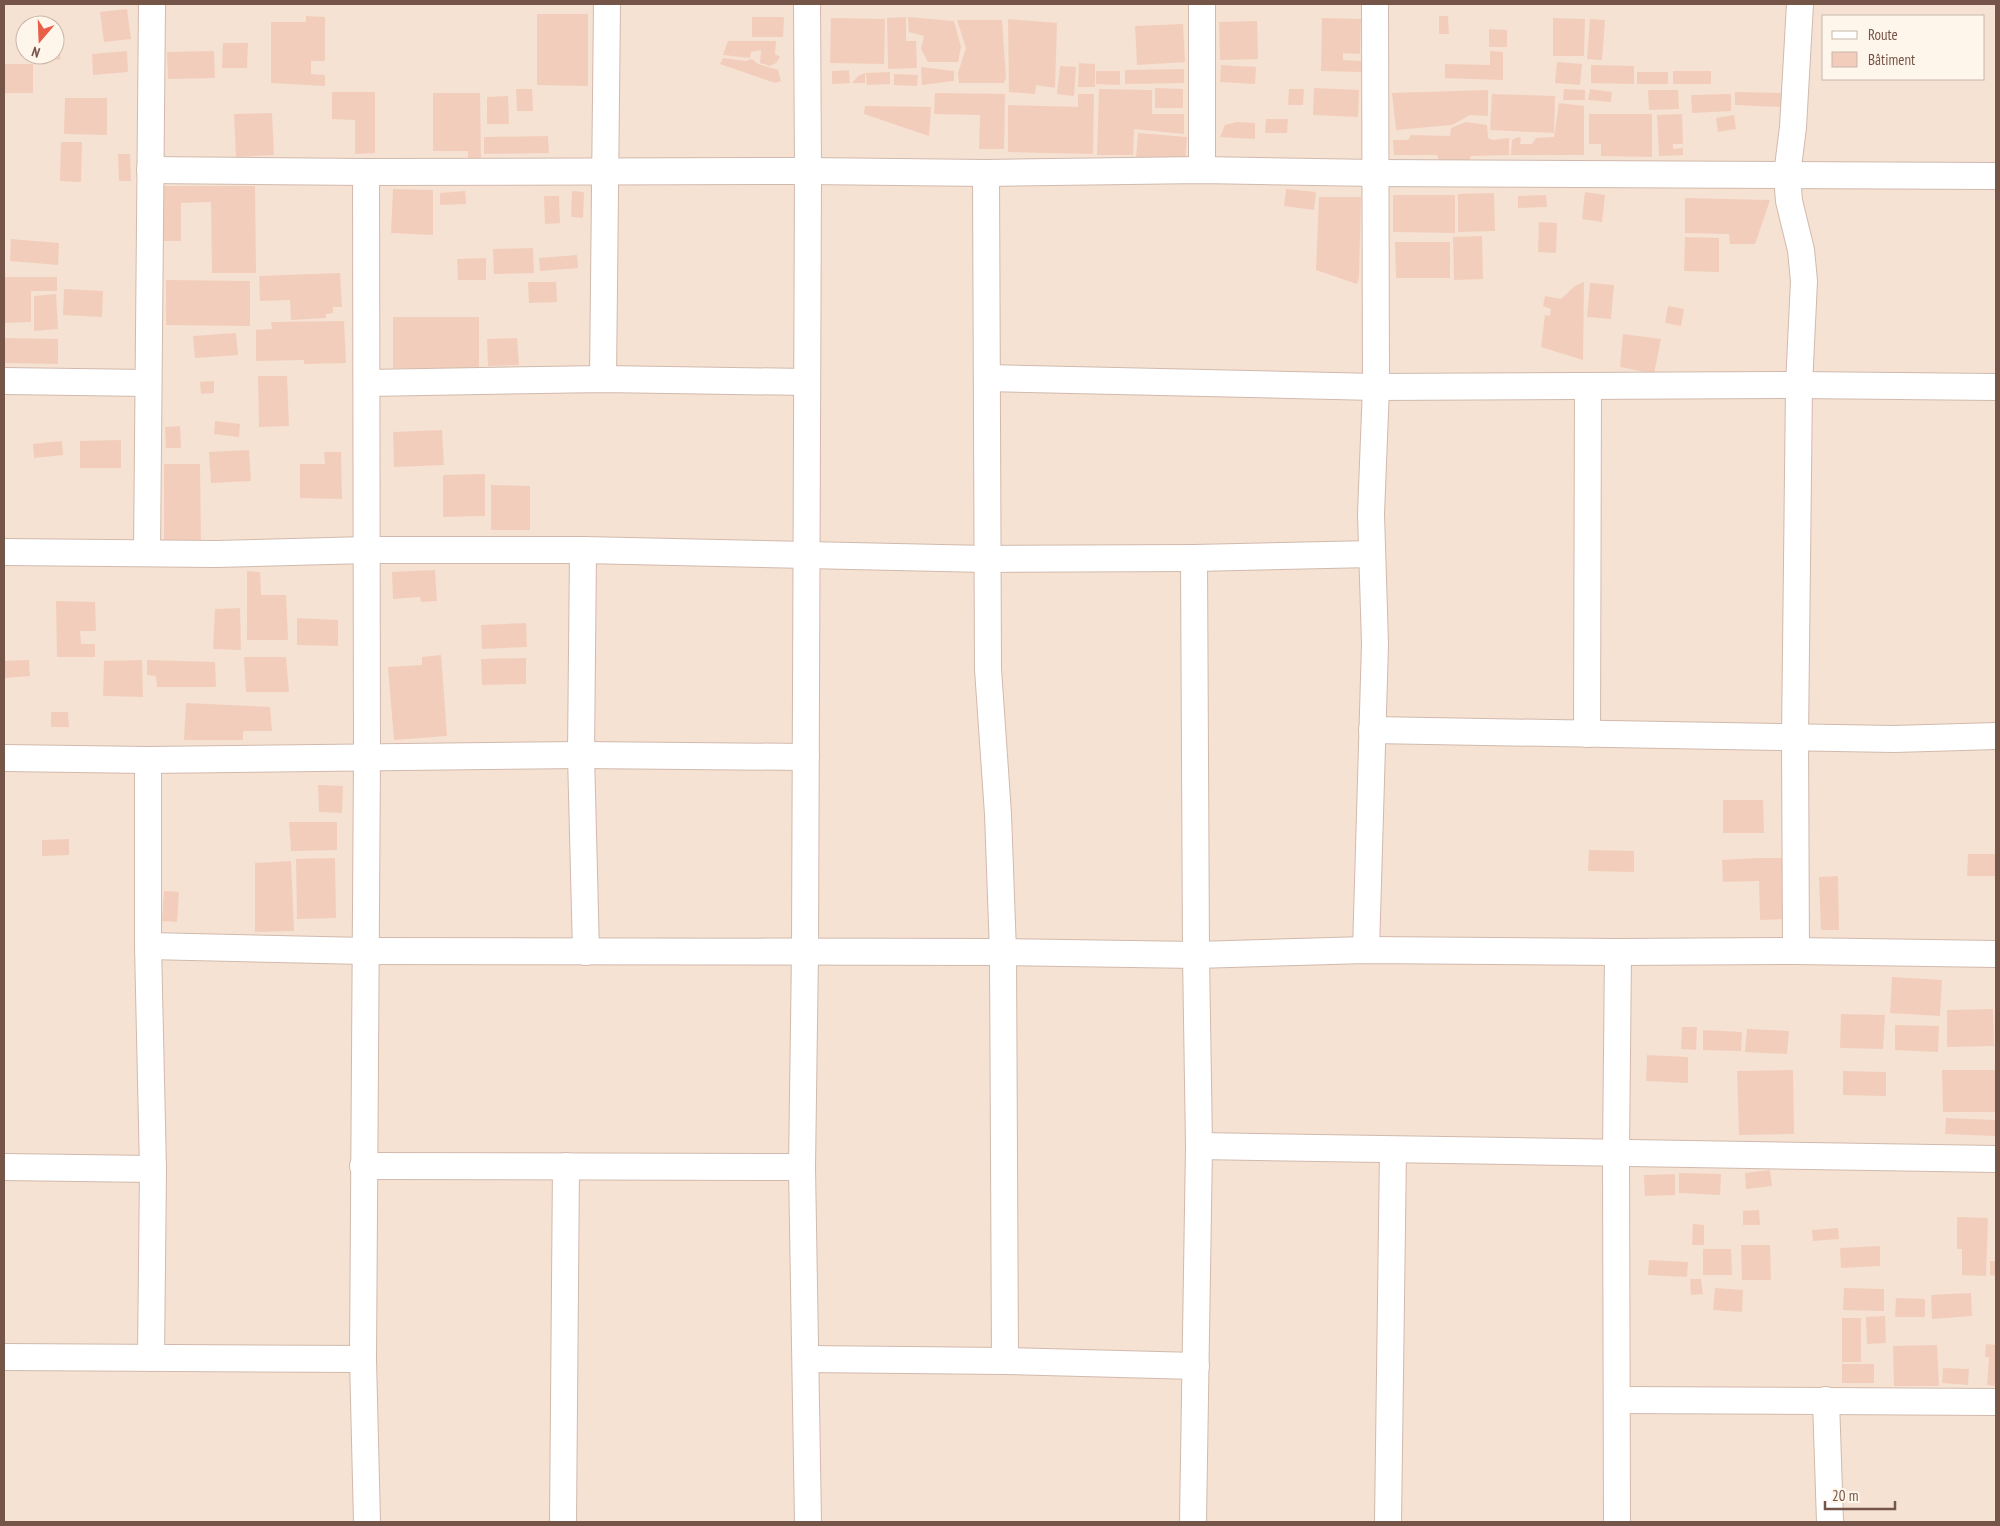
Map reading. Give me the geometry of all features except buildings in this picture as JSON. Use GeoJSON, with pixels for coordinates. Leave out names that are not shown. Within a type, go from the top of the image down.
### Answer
{"type":"FeatureCollection","features":[{"type":"Feature","properties":{"kind":"street"},"geometry":{"type":"LineString","coordinates":[[147,553],[152,4]]}},
{"type":"Feature","properties":{"kind":"street"},"geometry":{"type":"LineString","coordinates":[[603,379],[607,4]]}},
{"type":"Feature","properties":{"kind":"street"},"geometry":{"type":"LineString","coordinates":[[807,4],[806,757],[802,1167],[808,1522]]}},
{"type":"Feature","properties":{"kind":"street"},"geometry":{"type":"LineString","coordinates":[[1202,4],[1202,170]]}},
{"type":"Feature","properties":{"kind":"street"},"geometry":{"type":"LineString","coordinates":[[1366,950],[1375,644],[1371,514],[1376,387],[1375,4]]}},
{"type":"Feature","properties":{"kind":"street"},"geometry":{"type":"LineString","coordinates":[[1796,951],[1795,738],[1799,385],[1803,264],[1789,201],[1787,175],[1800,4]]}},
{"type":"Feature","properties":{"kind":"street"},"geometry":{"type":"LineString","coordinates":[[150,170],[366,172],[606,170],[986,173],[1202,170],[1375,173],[1996,176]]}},
{"type":"Feature","properties":{"kind":"street"},"geometry":{"type":"LineString","coordinates":[[366,172],[367,757],[363,1358],[367,1522]]}},
{"type":"Feature","properties":{"kind":"street"},"geometry":{"type":"LineString","coordinates":[[986,173],[986,559],[988,669],[998,814],[1003,952],[1005,1360]]}},
{"type":"Feature","properties":{"kind":"street"},"geometry":{"type":"LineString","coordinates":[[987,378],[1376,387],[1799,385],[1996,387]]}},
{"type":"Feature","properties":{"kind":"street"},"geometry":{"type":"LineString","coordinates":[[367,383],[603,379],[806,382]]}},
{"type":"Feature","properties":{"kind":"street"},"geometry":{"type":"LineString","coordinates":[[4,381],[148,383]]}},
{"type":"Feature","properties":{"kind":"street"},"geometry":{"type":"LineString","coordinates":[[1587,734],[1588,386]]}},
{"type":"Feature","properties":{"kind":"street"},"geometry":{"type":"LineString","coordinates":[[4,552],[216,554],[367,550],[583,550],[986,559],[1194,558],[1372,554]]}},
{"type":"Feature","properties":{"kind":"street"},"geometry":{"type":"LineString","coordinates":[[583,550],[581,755],[586,952]]}},
{"type":"Feature","properties":{"kind":"street"},"geometry":{"type":"LineString","coordinates":[[1193,1522],[1199,1146],[1194,558]]}},
{"type":"Feature","properties":{"kind":"street"},"geometry":{"type":"LineString","coordinates":[[1372,730],[1894,739],[1996,736]]}},
{"type":"Feature","properties":{"kind":"street"},"geometry":{"type":"LineString","coordinates":[[4,758],[148,760],[581,755],[806,757]]}},
{"type":"Feature","properties":{"kind":"street"},"geometry":{"type":"LineString","coordinates":[[148,760],[148,946],[153,1169],[151,1358]]}},
{"type":"Feature","properties":{"kind":"street"},"geometry":{"type":"LineString","coordinates":[[148,946],[365,951],[1003,952],[1196,955],[1366,950],[1796,951],[1996,954]]}},
{"type":"Feature","properties":{"kind":"street"},"geometry":{"type":"LineString","coordinates":[[1616,1522],[1618,952]]}},
{"type":"Feature","properties":{"kind":"street"},"geometry":{"type":"LineString","coordinates":[[1199,1146],[1996,1159]]}},
{"type":"Feature","properties":{"kind":"street"},"geometry":{"type":"LineString","coordinates":[[1388,1522],[1393,1150]]}},
{"type":"Feature","properties":{"kind":"street"},"geometry":{"type":"LineString","coordinates":[[364,1166],[802,1167]]}},
{"type":"Feature","properties":{"kind":"street"},"geometry":{"type":"LineString","coordinates":[[563,1522],[566,1166]]}},
{"type":"Feature","properties":{"kind":"street"},"geometry":{"type":"LineString","coordinates":[[4,1167],[153,1169]]}},
{"type":"Feature","properties":{"kind":"street"},"geometry":{"type":"LineString","coordinates":[[4,1358],[363,1358]]}},
{"type":"Feature","properties":{"kind":"street"},"geometry":{"type":"LineString","coordinates":[[806,1359],[1005,1360],[1196,1366]]}},
{"type":"Feature","properties":{"kind":"street"},"geometry":{"type":"LineString","coordinates":[[1617,1400],[1996,1402]]}},
{"type":"Feature","properties":{"kind":"street"},"geometry":{"type":"LineString","coordinates":[[1826,1400],[1830,1522]]}},
{"type":"Feature","properties":{"kind":"shaded area"},"geometry":{"type":"Polygon","coordinates":[[[4,4],[1996,4],[1996,1522],[4,1522],[4,4]]]}}]}
